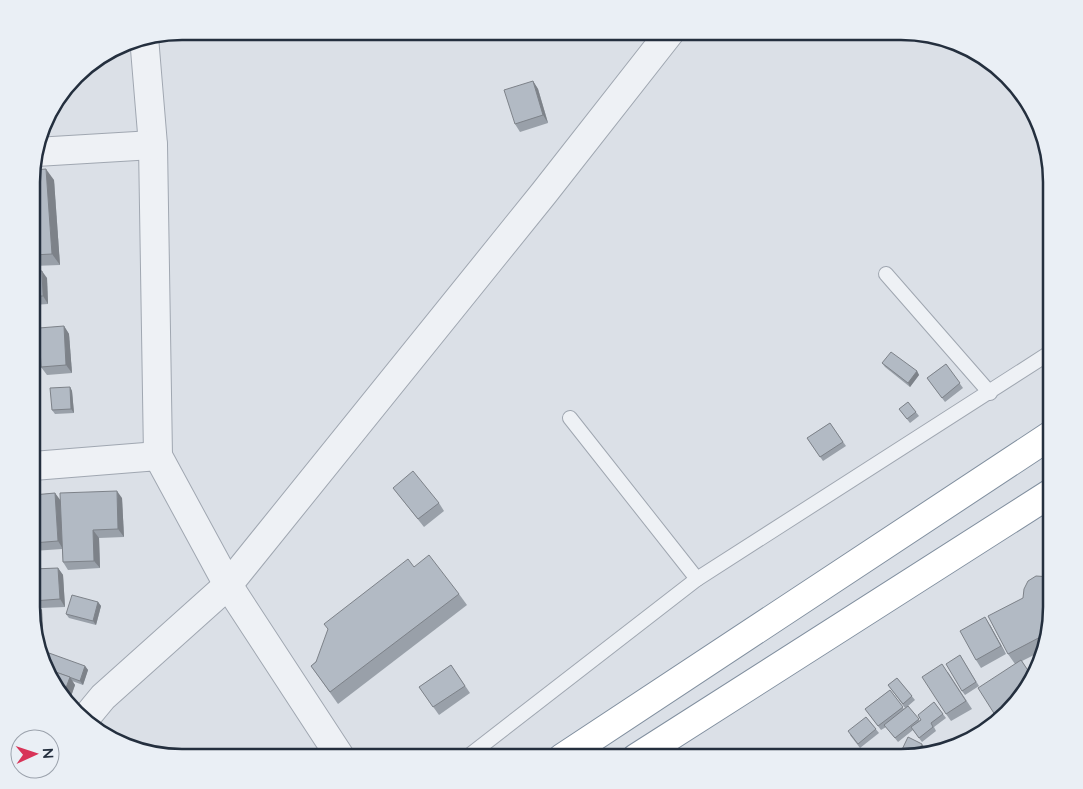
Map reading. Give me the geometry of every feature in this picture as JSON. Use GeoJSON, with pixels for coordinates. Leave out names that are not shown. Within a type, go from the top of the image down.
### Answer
{"type":"FeatureCollection","features":[{"type":"Feature","properties":{"kind":"highway"},"geometry":{"type":"LineString","coordinates":[[576,749],[1043,441]]}},
{"type":"Feature","properties":{"kind":"highway"},"geometry":{"type":"LineString","coordinates":[[650,749],[1043,499]]}},
{"type":"Feature","properties":{"kind":"street"},"geometry":{"type":"LineString","coordinates":[[89,714],[103,697],[228,586],[665,40]]}},
{"type":"Feature","properties":{"kind":"street"},"geometry":{"type":"LineString","coordinates":[[145,46],[153,145],[158,456],[228,586],[335,749]]}},
{"type":"Feature","properties":{"kind":"street"},"geometry":{"type":"LineString","coordinates":[[44,152],[153,145]]}},
{"type":"Feature","properties":{"kind":"street"},"geometry":{"type":"LineString","coordinates":[[40,465],[158,456]]}},
{"type":"Feature","properties":{"kind":"lane"},"geometry":{"type":"LineString","coordinates":[[886,274],[990,393]]}},
{"type":"Feature","properties":{"kind":"lane"},"geometry":{"type":"LineString","coordinates":[[478,749],[697,579],[1043,358]]}},
{"type":"Feature","properties":{"kind":"lane"},"geometry":{"type":"LineString","coordinates":[[570,418],[697,579]]}},
{"type":"Feature","properties":{"kind":"building"},"geometry":{"type":"Polygon","coordinates":[[[533,81],[543,115],[515,124],[504,90],[533,81]]]}},
{"type":"Feature","properties":{"kind":"building"},"geometry":{"type":"Polygon","coordinates":[[[41,169],[46,169],[52,254],[40,255],[41,169]]]}},
{"type":"Feature","properties":{"kind":"building"},"geometry":{"type":"Polygon","coordinates":[[[40,271],[42,271],[43,296],[40,296],[40,271]]]}},
{"type":"Feature","properties":{"kind":"building"},"geometry":{"type":"Polygon","coordinates":[[[64,326],[66,365],[41,367],[40,328],[64,326]]]}},
{"type":"Feature","properties":{"kind":"building"},"geometry":{"type":"Polygon","coordinates":[[[891,352],[917,371],[908,383],[882,363],[891,352]]]}},
{"type":"Feature","properties":{"kind":"building"},"geometry":{"type":"Polygon","coordinates":[[[946,364],[960,383],[942,398],[927,378],[946,364]]]}},
{"type":"Feature","properties":{"kind":"building"},"geometry":{"type":"Polygon","coordinates":[[[70,387],[71,409],[52,410],[50,388],[70,387]]]}},
{"type":"Feature","properties":{"kind":"building"},"geometry":{"type":"Polygon","coordinates":[[[908,402],[916,412],[907,419],[899,409],[908,402]]]}},
{"type":"Feature","properties":{"kind":"building"},"geometry":{"type":"Polygon","coordinates":[[[830,423],[843,442],[820,457],[807,438],[830,423]]]}},
{"type":"Feature","properties":{"kind":"building"},"geometry":{"type":"Polygon","coordinates":[[[413,471],[439,503],[418,519],[393,488],[413,471]]]}},
{"type":"Feature","properties":{"kind":"building"},"geometry":{"type":"Polygon","coordinates":[[[117,491],[118,529],[93,530],[94,561],[63,562],[60,493],[117,491]]]}},
{"type":"Feature","properties":{"kind":"building"},"geometry":{"type":"Polygon","coordinates":[[[55,493],[58,541],[40,542],[40,494],[55,493]]]}},
{"type":"Feature","properties":{"kind":"building"},"geometry":{"type":"Polygon","coordinates":[[[429,555],[459,594],[330,692],[311,666],[316,662],[328,629],[324,624],[408,559],[414,567],[429,555]]]}},
{"type":"Feature","properties":{"kind":"building"},"geometry":{"type":"Polygon","coordinates":[[[58,568],[60,599],[40,600],[40,569],[58,568]]]}},
{"type":"Feature","properties":{"kind":"building"},"geometry":{"type":"Polygon","coordinates":[[[1036,576],[1043,576],[1043,616],[1040,635],[1039,638],[1008,654],[988,616],[1023,598],[1024,589],[1028,581],[1036,576]]]}},
{"type":"Feature","properties":{"kind":"building"},"geometry":{"type":"Polygon","coordinates":[[[72,595],[98,602],[93,621],[66,614],[72,595]]]}},
{"type":"Feature","properties":{"kind":"building"},"geometry":{"type":"Polygon","coordinates":[[[985,617],[1001,646],[976,660],[960,631],[985,617]]]}},
{"type":"Feature","properties":{"kind":"building"},"geometry":{"type":"Polygon","coordinates":[[[49,654],[85,666],[80,681],[56,672],[49,654]]]}},
{"type":"Feature","properties":{"kind":"building"},"geometry":{"type":"Polygon","coordinates":[[[960,655],[976,682],[962,691],[946,664],[960,655]]]}},
{"type":"Feature","properties":{"kind":"building"},"geometry":{"type":"Polygon","coordinates":[[[1021,660],[1028,670],[1014,694],[995,714],[978,688],[1021,660]]]}},
{"type":"Feature","properties":{"kind":"building"},"geometry":{"type":"Polygon","coordinates":[[[942,664],[966,701],[946,714],[922,677],[942,664]]]}},
{"type":"Feature","properties":{"kind":"building"},"geometry":{"type":"Polygon","coordinates":[[[451,665],[465,686],[433,707],[419,687],[451,665]]]}},
{"type":"Feature","properties":{"kind":"building"},"geometry":{"type":"Polygon","coordinates":[[[56,672],[70,677],[66,688],[56,672]]]}},
{"type":"Feature","properties":{"kind":"building"},"geometry":{"type":"Polygon","coordinates":[[[897,678],[912,696],[903,704],[888,685],[897,678]]]}},
{"type":"Feature","properties":{"kind":"building"},"geometry":{"type":"Polygon","coordinates":[[[890,690],[903,707],[878,726],[865,709],[890,690]]]}},
{"type":"Feature","properties":{"kind":"building"},"geometry":{"type":"Polygon","coordinates":[[[934,702],[943,714],[931,723],[933,727],[919,738],[911,727],[921,720],[918,715],[934,702]]]}},
{"type":"Feature","properties":{"kind":"building"},"geometry":{"type":"Polygon","coordinates":[[[908,706],[919,719],[895,738],[884,725],[908,706]]]}},
{"type":"Feature","properties":{"kind":"building"},"geometry":{"type":"Polygon","coordinates":[[[866,717],[876,729],[858,744],[848,731],[866,717]]]}},
{"type":"Feature","properties":{"kind":"building"},"geometry":{"type":"Polygon","coordinates":[[[908,737],[922,744],[920,748],[902,749],[908,737]]]}}]}
